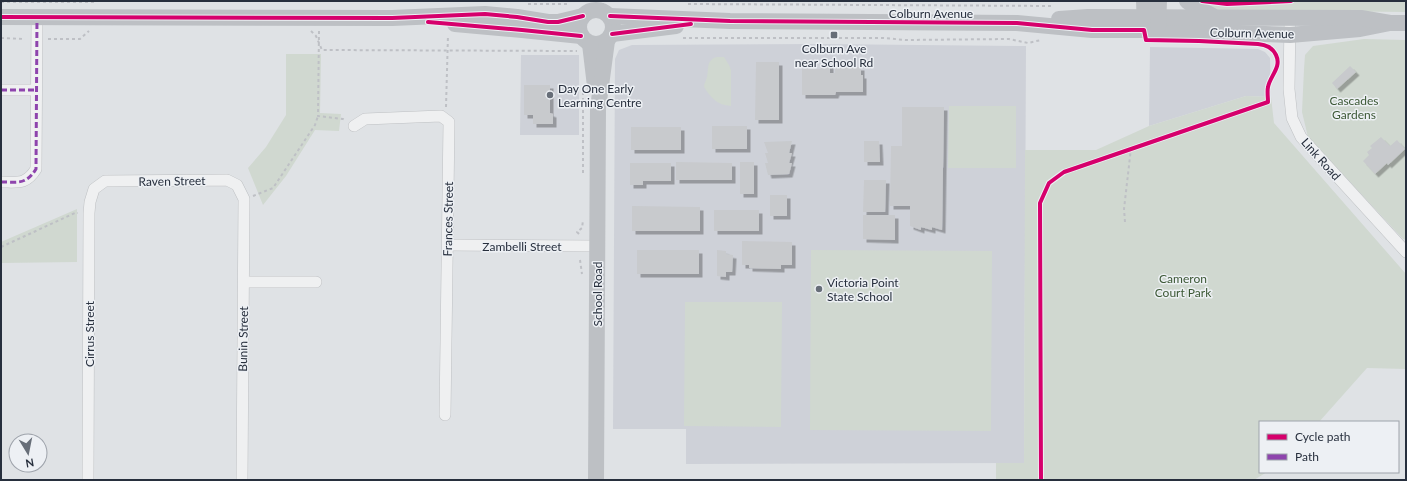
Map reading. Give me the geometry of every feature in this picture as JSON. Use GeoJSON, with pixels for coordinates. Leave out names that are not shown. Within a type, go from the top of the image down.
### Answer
{"type":"FeatureCollection","features":[{"type":"Feature","properties":{"kind":"main road"},"geometry":{"type":"LineString","coordinates":[[1144,1],[1151,24]]}},
{"type":"Feature","properties":{"kind":"main road"},"geometry":{"type":"LineString","coordinates":[[1151,24],[1159,1]]}},
{"type":"Feature","properties":{"kind":"main road"},"geometry":{"type":"LineString","coordinates":[[1187,1],[1216,18]]}},
{"type":"Feature","properties":{"kind":"main road"},"geometry":{"type":"LineString","coordinates":[[581,8],[579,26],[583,44]]}},
{"type":"Feature","properties":{"kind":"main road","name":"Colburn Avenue"},"geometry":{"type":"LineString","coordinates":[[1,17],[315,24],[392,18],[485,14],[558,22],[581,8],[587,12],[593,10],[605,12],[609,10],[724,21],[1017,23],[1088,17],[1151,24],[1290,35],[1360,30],[1390,23]]}},
{"type":"Feature","properties":{"kind":"main road"},"geometry":{"type":"LineString","coordinates":[[609,10],[614,25],[610,37]]}},
{"type":"Feature","properties":{"kind":"main road","name":"Colburn Avenue"},"geometry":{"type":"LineString","coordinates":[[392,18],[522,30],[583,44],[599,44],[610,37],[724,21]]}},
{"type":"Feature","properties":{"kind":"main road","name":"Colburn Avenue"},"geometry":{"type":"LineString","coordinates":[[1151,24],[1216,18],[1360,18],[1390,23],[1406,23]]}},
{"type":"Feature","properties":{"kind":"main road","name":"School Road"},"geometry":{"type":"LineString","coordinates":[[596,480],[598,108],[610,37]]}},
{"type":"Feature","properties":{"kind":"main road","name":"School Road"},"geometry":{"type":"LineString","coordinates":[[583,44],[598,108]]}},
{"type":"Feature","properties":{"kind":"street"},"geometry":{"type":"LineString","coordinates":[[1,182],[21,182],[31,177],[36,169],[37,17]]}},
{"type":"Feature","properties":{"kind":"street","name":"Link Road"},"geometry":{"type":"LineString","coordinates":[[1290,18],[1289,88],[1292,118],[1301,137],[1406,252]]}},
{"type":"Feature","properties":{"kind":"street"},"geometry":{"type":"LineString","coordinates":[[1,90],[36,90]]}},
{"type":"Feature","properties":{"kind":"street"},"geometry":{"type":"LineString","coordinates":[[354,126],[365,119],[434,116],[441,116],[449,122]]}},
{"type":"Feature","properties":{"kind":"street","name":"Frances Street"},"geometry":{"type":"LineString","coordinates":[[446,415],[449,122]]}},
{"type":"Feature","properties":{"kind":"street","name":"Raven Street"},"geometry":{"type":"LineString","coordinates":[[94,189],[105,182],[227,180],[237,185],[244,199]]}},
{"type":"Feature","properties":{"kind":"street","name":"Cirrus Street"},"geometry":{"type":"LineString","coordinates":[[88,480],[89,213],[90,202],[94,189]]}},
{"type":"Feature","properties":{"kind":"street","name":"Bunin Street"},"geometry":{"type":"LineString","coordinates":[[242,480],[244,199]]}},
{"type":"Feature","properties":{"kind":"street","name":"Zambelli Street"},"geometry":{"type":"LineString","coordinates":[[448,245],[597,246]]}},
{"type":"Feature","properties":{"kind":"street"},"geometry":{"type":"LineString","coordinates":[[244,282],[316,282]]}},
{"type":"Feature","properties":{"kind":"path"},"geometry":{"type":"LineString","coordinates":[[1248,3],[1291,1]]}},
{"type":"Feature","properties":{"kind":"path"},"geometry":{"type":"LineString","coordinates":[[1,2],[96,2]]}},
{"type":"Feature","properties":{"kind":"path"},"geometry":{"type":"LineString","coordinates":[[528,4],[609,10]]}},
{"type":"Feature","properties":{"kind":"path"},"geometry":{"type":"LineString","coordinates":[[685,4],[1054,6]]}},
{"type":"Feature","properties":{"kind":"path"},"geometry":{"type":"LineString","coordinates":[[730,39],[724,21],[731,4]]}},
{"type":"Feature","properties":{"kind":"path"},"geometry":{"type":"LineString","coordinates":[[315,24],[316,36],[322,50],[447,51],[583,44]]}},
{"type":"Feature","properties":{"kind":"path"},"geometry":{"type":"LineString","coordinates":[[244,199],[257,196],[273,188],[315,124],[318,116],[319,45],[315,24]]}},
{"type":"Feature","properties":{"kind":"path"},"geometry":{"type":"LineString","coordinates":[[448,24],[446,106],[449,122]]}},
{"type":"Feature","properties":{"kind":"path"},"geometry":{"type":"LineString","coordinates":[[88,31],[95,31]]}},
{"type":"Feature","properties":{"kind":"path"},"geometry":{"type":"LineString","coordinates":[[679,38],[884,38],[906,40],[1009,39],[1028,43],[1045,39]]}},
{"type":"Feature","properties":{"kind":"path"},"geometry":{"type":"LineString","coordinates":[[583,89],[583,180]]}},
{"type":"Feature","properties":{"kind":"path"},"geometry":{"type":"LineString","coordinates":[[318,116],[343,119],[354,126]]}},
{"type":"Feature","properties":{"kind":"path"},"geometry":{"type":"LineString","coordinates":[[1123,151],[1138,146]]}},
{"type":"Feature","properties":{"kind":"path"},"geometry":{"type":"LineString","coordinates":[[1125,222],[1124,209],[1131,148]]}},
{"type":"Feature","properties":{"kind":"path"},"geometry":{"type":"LineString","coordinates":[[1,247],[75,213],[89,213]]}},
{"type":"Feature","properties":{"kind":"path"},"geometry":{"type":"LineString","coordinates":[[580,235],[577,232],[582,228],[583,216]]}},
{"type":"Feature","properties":{"kind":"shaded area","name":"Victoria Point State School"},"geometry":{"type":"Polygon","coordinates":[[[819,44],[1026,46],[1024,463],[686,464],[686,429],[613,429],[615,59],[619,50],[632,45],[819,44]]]}},
{"type":"Feature","properties":{"kind":"shaded area"},"geometry":{"type":"Polygon","coordinates":[[[1150,47],[1258,49],[1265,52],[1270,58],[1271,97],[1246,96],[1149,126],[1150,47]]]}},
{"type":"Feature","properties":{"kind":"shaded area","name":"Day One Early Learning Centre"},"geometry":{"type":"Polygon","coordinates":[[[521,55],[579,55],[579,135],[520,135],[521,55]]]}},
{"type":"Feature","properties":{"kind":"green space"},"geometry":{"type":"Polygon","coordinates":[[[1206,1],[1406,1],[1406,12],[1214,10],[1206,1]]]}},
{"type":"Feature","properties":{"kind":"green space","name":"Cascades Gardens"},"geometry":{"type":"Polygon","coordinates":[[[1364,39],[1406,40],[1406,240],[1403,239],[1308,137],[1302,112],[1305,55],[1313,46],[1364,39]]]}},
{"type":"Feature","properties":{"kind":"green space"},"geometry":{"type":"Polygon","coordinates":[[[286,54],[321,54],[320,113],[341,114],[339,131],[315,130],[286,176],[263,205],[248,168],[266,147],[286,115],[286,54]]]}},
{"type":"Feature","properties":{"kind":"green space"},"geometry":{"type":"Polygon","coordinates":[[[724,57],[731,70],[731,106],[722,104],[715,100],[704,87],[710,62],[713,58],[724,57]]]}},
{"type":"Feature","properties":{"kind":"green space","name":"Cameron Court Park"},"geometry":{"type":"Polygon","coordinates":[[[1246,96],[1271,97],[1274,123],[1406,274],[1406,369],[1367,368],[1320,421],[1259,421],[1259,473],[1265,473],[1254,480],[996,480],[996,463],[1024,463],[1025,150],[1096,150],[1149,126],[1246,96]]]}},
{"type":"Feature","properties":{"kind":"green space"},"geometry":{"type":"Polygon","coordinates":[[[949,106],[1016,106],[1016,168],[948,168],[949,106]]]}},
{"type":"Feature","properties":{"kind":"green space"},"geometry":{"type":"Polygon","coordinates":[[[77,209],[77,262],[1,263],[1,242],[77,209]]]}},
{"type":"Feature","properties":{"kind":"green space"},"geometry":{"type":"Polygon","coordinates":[[[811,250],[992,251],[991,431],[810,430],[811,250]]]}},
{"type":"Feature","properties":{"kind":"green space"},"geometry":{"type":"Polygon","coordinates":[[[685,302],[782,302],[781,427],[684,426],[685,302]]]}},
{"type":"Feature","properties":{"kind":"building"},"geometry":{"type":"Polygon","coordinates":[[[756,62],[779,62],[779,120],[755,120],[756,62]]]}},
{"type":"Feature","properties":{"kind":"building"},"geometry":{"type":"Polygon","coordinates":[[[821,64],[830,64],[830,73],[835,73],[835,67],[861,67],[861,75],[863,75],[863,92],[836,92],[835,95],[802,95],[802,69],[821,69],[821,64]]]}},
{"type":"Feature","properties":{"kind":"building"},"geometry":{"type":"Polygon","coordinates":[[[1350,66],[1356,72],[1337,89],[1332,83],[1350,66]]]}},
{"type":"Feature","properties":{"kind":"building"},"geometry":{"type":"Polygon","coordinates":[[[524,85],[550,85],[550,113],[553,114],[553,124],[533,124],[533,115],[524,115],[524,85]]]}},
{"type":"Feature","properties":{"kind":"building"},"geometry":{"type":"Polygon","coordinates":[[[902,107],[944,107],[942,230],[932,227],[932,230],[921,227],[921,230],[910,226],[910,206],[890,206],[891,146],[902,146],[902,107]]]}},
{"type":"Feature","properties":{"kind":"building"},"geometry":{"type":"Polygon","coordinates":[[[712,126],[747,126],[747,149],[712,149],[712,126]]]}},
{"type":"Feature","properties":{"kind":"building"},"geometry":{"type":"Polygon","coordinates":[[[631,127],[681,127],[681,150],[631,150],[631,127]]]}},
{"type":"Feature","properties":{"kind":"building"},"geometry":{"type":"Polygon","coordinates":[[[1381,137],[1390,146],[1397,140],[1405,149],[1388,165],[1387,163],[1375,174],[1363,161],[1369,155],[1367,152],[1372,148],[1370,146],[1381,137]]]}},
{"type":"Feature","properties":{"kind":"building"},"geometry":{"type":"Polygon","coordinates":[[[792,141],[789,153],[792,153],[789,163],[792,163],[789,174],[768,175],[765,163],[768,163],[765,153],[768,153],[764,142],[792,141]]]}},
{"type":"Feature","properties":{"kind":"building"},"geometry":{"type":"Polygon","coordinates":[[[864,141],[879,141],[880,162],[864,162],[864,141]]]}},
{"type":"Feature","properties":{"kind":"building"},"geometry":{"type":"Polygon","coordinates":[[[676,162],[732,163],[732,180],[676,180],[676,162]]]}},
{"type":"Feature","properties":{"kind":"building"},"geometry":{"type":"Polygon","coordinates":[[[740,162],[754,162],[754,194],[740,194],[740,162]]]}},
{"type":"Feature","properties":{"kind":"building"},"geometry":{"type":"Polygon","coordinates":[[[630,163],[671,163],[671,181],[643,181],[643,185],[630,185],[630,163]]]}},
{"type":"Feature","properties":{"kind":"building"},"geometry":{"type":"Polygon","coordinates":[[[864,180],[886,180],[885,212],[863,212],[864,180]]]}},
{"type":"Feature","properties":{"kind":"building"},"geometry":{"type":"Polygon","coordinates":[[[770,195],[787,195],[787,216],[770,216],[770,195]]]}},
{"type":"Feature","properties":{"kind":"building"},"geometry":{"type":"Polygon","coordinates":[[[632,206],[700,207],[700,231],[632,231],[632,206]]]}},
{"type":"Feature","properties":{"kind":"building"},"geometry":{"type":"Polygon","coordinates":[[[714,210],[759,210],[759,231],[714,231],[714,210]]]}},
{"type":"Feature","properties":{"kind":"building"},"geometry":{"type":"Polygon","coordinates":[[[863,215],[895,215],[895,240],[863,239],[863,215]]]}},
{"type":"Feature","properties":{"kind":"building"},"geometry":{"type":"Polygon","coordinates":[[[742,241],[792,242],[792,265],[781,265],[781,269],[749,268],[749,265],[742,265],[742,241]]]}},
{"type":"Feature","properties":{"kind":"building"},"geometry":{"type":"Polygon","coordinates":[[[637,250],[699,250],[699,274],[637,274],[637,250]]]}},
{"type":"Feature","properties":{"kind":"building"},"geometry":{"type":"Polygon","coordinates":[[[717,250],[726,251],[726,254],[733,255],[732,272],[726,272],[726,277],[717,276],[717,250]]]}},
{"type":"Feature","properties":{"kind":"marked path"},"geometry":{"type":"LineString","coordinates":[[1,182],[21,182],[29,178],[36,169],[37,17]]}},
{"type":"Feature","properties":{"kind":"marked path"},"geometry":{"type":"LineString","coordinates":[[1,90],[36,90]]}},
{"type":"Feature","properties":{"kind":"cycle path"},"geometry":{"type":"LineString","coordinates":[[1202,1],[1227,4],[1291,1]]}},
{"type":"Feature","properties":{"kind":"cycle path"},"geometry":{"type":"LineString","coordinates":[[1,17],[392,18],[485,14],[558,22],[583,16]]}},
{"type":"Feature","properties":{"kind":"cycle path"},"geometry":{"type":"LineString","coordinates":[[610,16],[730,21],[1017,23],[1092,30],[1144,30],[1146,40],[1258,44],[1273,50],[1278,64],[1269,83],[1268,102],[1064,172],[1049,183],[1040,203],[1041,480]]}},
{"type":"Feature","properties":{"kind":"cycle path"},"geometry":{"type":"LineString","coordinates":[[428,22],[581,36]]}},
{"type":"Feature","properties":{"kind":"cycle path"},"geometry":{"type":"LineString","coordinates":[[612,34],[691,24]]}},
{"type":"Feature","properties":{"kind":"place","name":"Colburn Ave near School Rd"},"geometry":{"type":"Point","coordinates":[834,35]}},
{"type":"Feature","properties":{"kind":"place","name":"Day One Early Learning Centre"},"geometry":{"type":"Point","coordinates":[550,95]}},
{"type":"Feature","properties":{"kind":"place","name":"Victoria Point State School"},"geometry":{"type":"Point","coordinates":[819,289]}}]}
